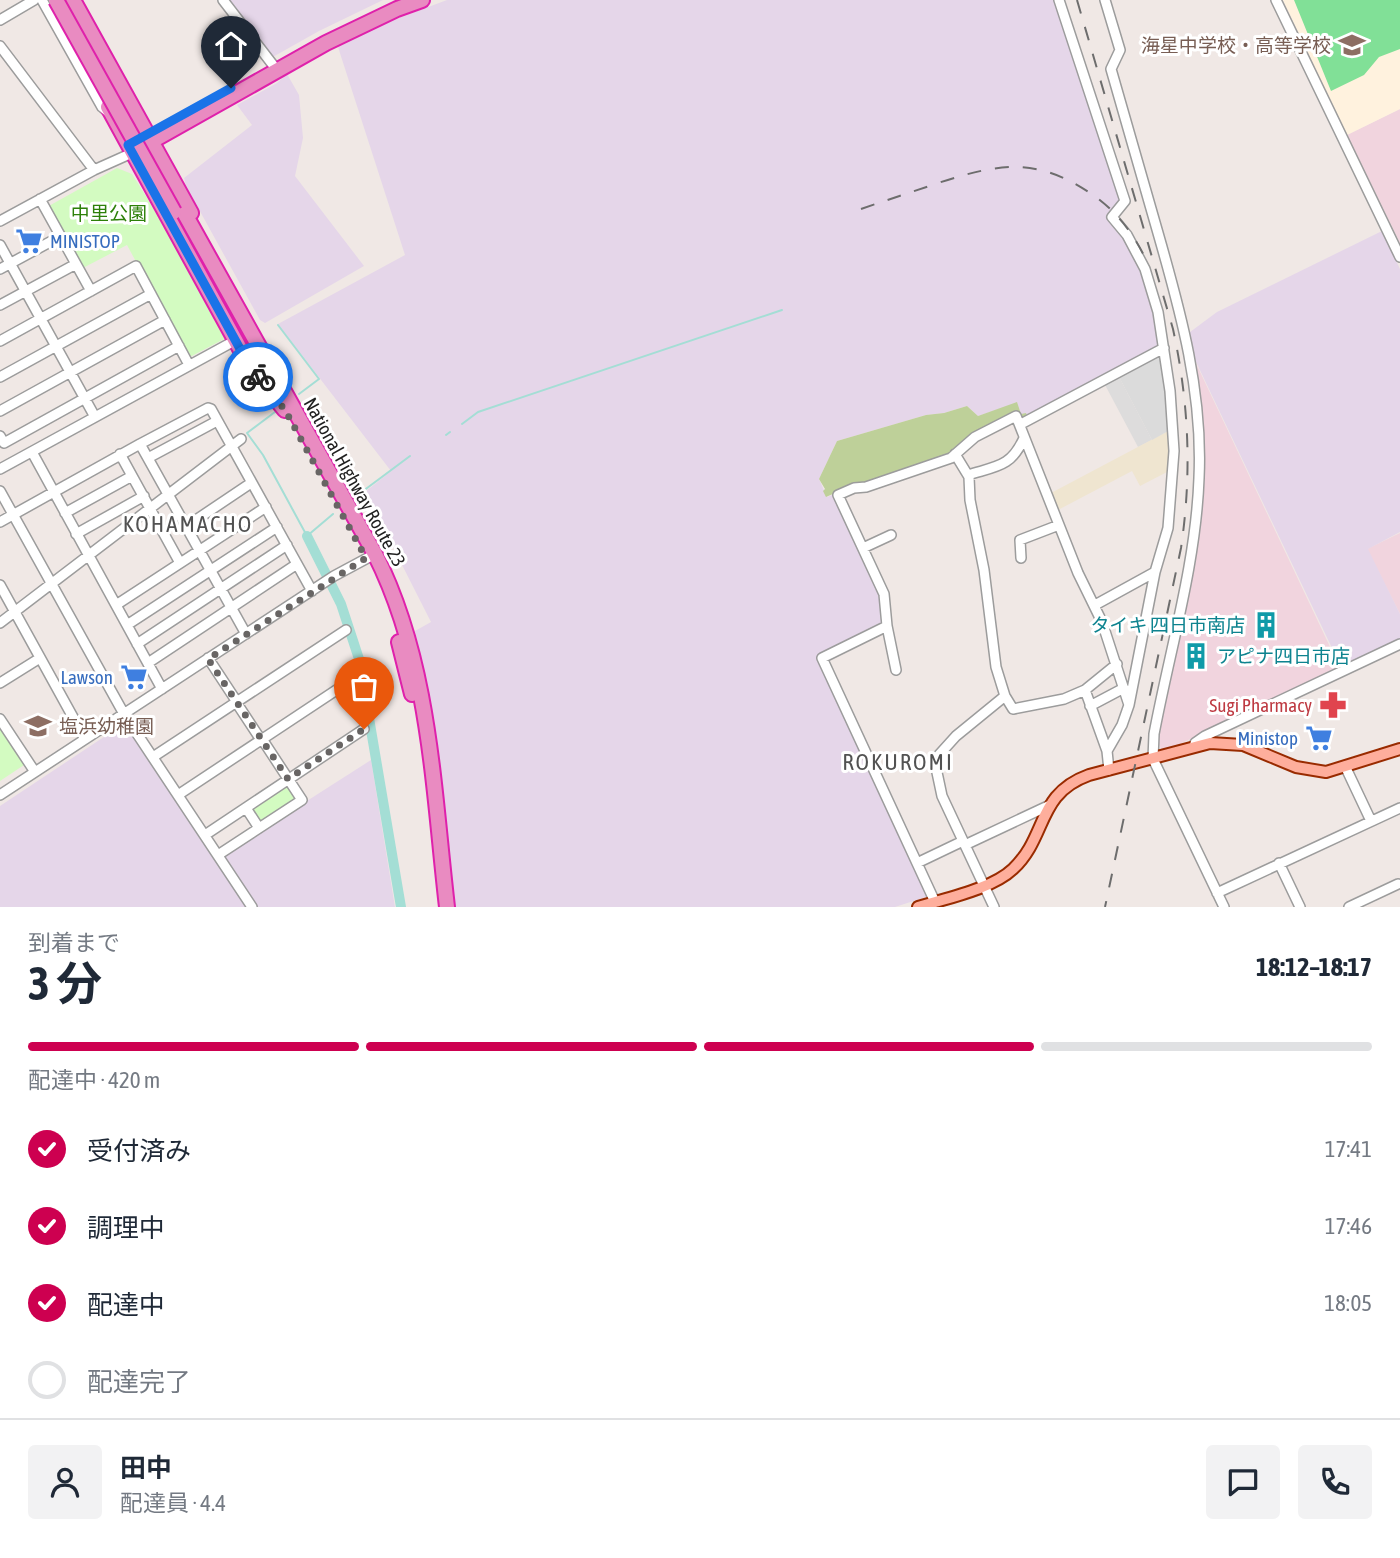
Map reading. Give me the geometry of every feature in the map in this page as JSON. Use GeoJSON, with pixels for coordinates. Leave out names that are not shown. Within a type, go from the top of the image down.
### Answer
{"type":"FeatureCollection","features":[{"type":"Feature","properties":{"kind":"highway"},"geometry":{"type":"LineString","coordinates":[[48,0],[250,367],[289,408]]}},
{"type":"Feature","properties":{"kind":"highway","name":"National Highway Route 23"},"geometry":{"type":"LineString","coordinates":[[56,0],[394,594],[418,672],[427,727],[447,907]]}},
{"type":"Feature","properties":{"kind":"highway"},"geometry":{"type":"LineString","coordinates":[[130,149],[273,65],[355,20],[400,0]]}},
{"type":"Feature","properties":{"kind":"highway"},"geometry":{"type":"LineString","coordinates":[[149,137],[181,126],[326,43],[422,0]]}},
{"type":"Feature","properties":{"kind":"highway"},"geometry":{"type":"LineString","coordinates":[[73,1],[256,329],[289,408]]}},
{"type":"Feature","properties":{"kind":"highway","name":"National Highway Route 23"},"geometry":{"type":"LineString","coordinates":[[73,1],[177,210]]}},
{"type":"Feature","properties":{"kind":"highway"},"geometry":{"type":"LineString","coordinates":[[172,178],[167,149],[181,126]]}},
{"type":"Feature","properties":{"kind":"highway","name":"National Highway Route 23"},"geometry":{"type":"LineString","coordinates":[[370,556],[408,676],[418,728],[437,907]]}},
{"type":"Feature","properties":{"kind":"main road"},"geometry":{"type":"LineString","coordinates":[[918,907],[984,886],[1003,877],[1022,860],[1060,791],[1070,783],[1109,770],[1210,743],[1243,745],[1296,767],[1326,772],[1400,749]]}},
{"type":"Feature","properties":{"kind":"street"},"geometry":{"type":"LineString","coordinates":[[0,20],[34,0]]}},
{"type":"Feature","properties":{"kind":"street"},"geometry":{"type":"LineString","coordinates":[[42,0],[102,107],[113,115]]}},
{"type":"Feature","properties":{"kind":"street"},"geometry":{"type":"LineString","coordinates":[[223,0],[273,65]]}},
{"type":"Feature","properties":{"kind":"street"},"geometry":{"type":"LineString","coordinates":[[1059,0],[1125,201],[1112,217],[1124,230],[1145,269],[1162,327],[1171,402],[1174,451],[1168,528],[1155,572],[1129,705],[1122,725],[1107,751]]}},
{"type":"Feature","properties":{"kind":"street"},"geometry":{"type":"LineString","coordinates":[[1105,0],[1121,50],[1111,69],[1183,320],[1195,392],[1198,430],[1200,476],[1195,526],[1154,734],[1153,759],[1224,907]]}},
{"type":"Feature","properties":{"kind":"street"},"geometry":{"type":"LineString","coordinates":[[1276,0],[1400,257]]}},
{"type":"Feature","properties":{"kind":"street"},"geometry":{"type":"LineString","coordinates":[[0,46],[94,170]]}},
{"type":"Feature","properties":{"kind":"street"},"geometry":{"type":"LineString","coordinates":[[1,219],[130,149]]}},
{"type":"Feature","properties":{"kind":"street"},"geometry":{"type":"LineString","coordinates":[[40,199],[91,290]]}},
{"type":"Feature","properties":{"kind":"street"},"geometry":{"type":"LineString","coordinates":[[0,270],[61,236]]}},
{"type":"Feature","properties":{"kind":"street"},"geometry":{"type":"LineString","coordinates":[[0,245],[94,417]]}},
{"type":"Feature","properties":{"kind":"street"},"geometry":{"type":"LineString","coordinates":[[0,305],[76,264]]}},
{"type":"Feature","properties":{"kind":"street"},"geometry":{"type":"LineString","coordinates":[[0,341],[135,266],[190,365]]}},
{"type":"Feature","properties":{"kind":"street"},"geometry":{"type":"LineString","coordinates":[[0,377],[151,294]]}},
{"type":"Feature","properties":{"kind":"street"},"geometry":{"type":"LineString","coordinates":[[0,411],[165,320]]}},
{"type":"Feature","properties":{"kind":"street"},"geometry":{"type":"LineString","coordinates":[[0,470],[236,340]]}},
{"type":"Feature","properties":{"kind":"street"},"geometry":{"type":"LineString","coordinates":[[0,436],[4,443],[179,346]]}},
{"type":"Feature","properties":{"kind":"street"},"geometry":{"type":"LineString","coordinates":[[1021,425],[1164,348]]}},
{"type":"Feature","properties":{"kind":"street"},"geometry":{"type":"LineString","coordinates":[[0,522],[208,408],[312,591]]}},
{"type":"Feature","properties":{"kind":"street"},"geometry":{"type":"LineString","coordinates":[[896,670],[884,594],[838,495],[951,458],[975,437],[1016,416],[1059,525],[1095,606],[1129,705]]}},
{"type":"Feature","properties":{"kind":"street"},"geometry":{"type":"LineString","coordinates":[[148,458],[217,421]]}},
{"type":"Feature","properties":{"kind":"street"},"geometry":{"type":"LineString","coordinates":[[968,475],[1007,462],[1024,438]]}},
{"type":"Feature","properties":{"kind":"street"},"geometry":{"type":"LineString","coordinates":[[0,623],[242,439]]}},
{"type":"Feature","properties":{"kind":"street"},"geometry":{"type":"LineString","coordinates":[[140,444],[246,634]]}},
{"type":"Feature","properties":{"kind":"street"},"geometry":{"type":"LineString","coordinates":[[32,452],[162,689]]}},
{"type":"Feature","properties":{"kind":"street"},"geometry":{"type":"LineString","coordinates":[[120,454],[180,563]]}},
{"type":"Feature","properties":{"kind":"street"},"geometry":{"type":"LineString","coordinates":[[955,454],[968,475],[970,500],[985,570],[996,667],[1005,696],[1013,709],[1064,699],[1085,690],[1116,664]]}},
{"type":"Feature","properties":{"kind":"street"},"geometry":{"type":"LineString","coordinates":[[65,513],[132,476]]}},
{"type":"Feature","properties":{"kind":"street"},"geometry":{"type":"LineString","coordinates":[[187,526],[251,483]]}},
{"type":"Feature","properties":{"kind":"street"},"geometry":{"type":"LineString","coordinates":[[0,491],[124,714],[252,907]]}},
{"type":"Feature","properties":{"kind":"street"},"geometry":{"type":"LineString","coordinates":[[76,534],[144,496]]}},
{"type":"Feature","properties":{"kind":"street"},"geometry":{"type":"LineString","coordinates":[[116,605],[266,507]]}},
{"type":"Feature","properties":{"kind":"street"},"geometry":{"type":"LineString","coordinates":[[1021,558],[1020,540],[1059,525]]}},
{"type":"Feature","properties":{"kind":"street"},"geometry":{"type":"LineString","coordinates":[[127,625],[276,527]]}},
{"type":"Feature","properties":{"kind":"street"},"geometry":{"type":"LineString","coordinates":[[863,548],[891,535]]}},
{"type":"Feature","properties":{"kind":"street"},"geometry":{"type":"LineString","coordinates":[[137,644],[286,545]]}},
{"type":"Feature","properties":{"kind":"street"},"geometry":{"type":"LineString","coordinates":[[0,795],[330,579],[370,556]]}},
{"type":"Feature","properties":{"kind":"street"},"geometry":{"type":"LineString","coordinates":[[148,663],[297,564]]}},
{"type":"Feature","properties":{"kind":"street"},"geometry":{"type":"LineString","coordinates":[[1095,606],[1155,572]]}},
{"type":"Feature","properties":{"kind":"street"},"geometry":{"type":"LineString","coordinates":[[0,585],[85,739]]}},
{"type":"Feature","properties":{"kind":"street"},"geometry":{"type":"LineString","coordinates":[[887,626],[822,658],[935,902]]}},
{"type":"Feature","properties":{"kind":"street"},"geometry":{"type":"LineString","coordinates":[[153,757],[346,630]]}},
{"type":"Feature","properties":{"kind":"street"},"geometry":{"type":"LineString","coordinates":[[1195,746],[1195,743],[1205,736],[1400,645]]}},
{"type":"Feature","properties":{"kind":"street"},"geometry":{"type":"LineString","coordinates":[[0,683],[40,658]]}},
{"type":"Feature","properties":{"kind":"street"},"geometry":{"type":"LineString","coordinates":[[208,659],[302,800],[218,855]]}},
{"type":"Feature","properties":{"kind":"street"},"geometry":{"type":"LineString","coordinates":[[178,795],[356,677]]}},
{"type":"Feature","properties":{"kind":"street"},"geometry":{"type":"LineString","coordinates":[[1090,706],[1124,688]]}},
{"type":"Feature","properties":{"kind":"street"},"geometry":{"type":"LineString","coordinates":[[1085,690],[1107,751],[1109,770]]}},
{"type":"Feature","properties":{"kind":"street"},"geometry":{"type":"LineString","coordinates":[[994,907],[940,789],[935,763],[937,757],[956,736],[1005,696]]}},
{"type":"Feature","properties":{"kind":"street"},"geometry":{"type":"LineString","coordinates":[[0,719],[35,772]]}},
{"type":"Feature","properties":{"kind":"street"},"geometry":{"type":"LineString","coordinates":[[205,835],[364,729]]}},
{"type":"Feature","properties":{"kind":"street"},"geometry":{"type":"LineString","coordinates":[[1345,766],[1371,821]]}},
{"type":"Feature","properties":{"kind":"street"},"geometry":{"type":"LineString","coordinates":[[917,863],[1050,805]]}},
{"type":"Feature","properties":{"kind":"street"},"geometry":{"type":"LineString","coordinates":[[246,808],[259,828]]}},
{"type":"Feature","properties":{"kind":"street"},"geometry":{"type":"LineString","coordinates":[[1217,893],[1400,808]]}},
{"type":"Feature","properties":{"kind":"street"},"geometry":{"type":"LineString","coordinates":[[1279,863],[1300,907]]}},
{"type":"Feature","properties":{"kind":"street"},"geometry":{"type":"LineString","coordinates":[[1349,907],[1398,884]]}},
{"type":"Feature","properties":{"kind":"shaded area"},"geometry":{"type":"Polygon","coordinates":[[[228,0],[383,0],[271,58],[228,0]]]}},
{"type":"Feature","properties":{"kind":"shaded area"},"geometry":{"type":"Polygon","coordinates":[[[447,0],[1056,0],[1123,200],[1108,219],[1128,242],[1143,273],[1153,303],[1161,346],[1027,416],[1021,414],[1017,403],[978,416],[967,406],[837,441],[819,479],[827,497],[832,495],[879,595],[881,623],[819,657],[929,896],[895,907],[455,907],[429,703],[415,631],[431,622],[365,492],[391,471],[278,324],[405,255],[338,47],[383,24],[447,0]]]}},
{"type":"Feature","properties":{"kind":"shaded area","name":"海星中学校・高等学校"},"geometry":{"type":"Polygon","coordinates":[[[1283,0],[1400,0],[1400,109],[1347,135],[1283,0]]]}},
{"type":"Feature","properties":{"kind":"shaded area"},"geometry":{"type":"Polygon","coordinates":[[[287,74],[299,95],[303,138],[295,176],[364,266],[265,323],[260,320],[184,178],[252,125],[237,105],[277,83],[287,74]]]}},
{"type":"Feature","properties":{"kind":"shaded area"},"geometry":{"type":"Polygon","coordinates":[[[1400,109],[1400,243],[1347,135],[1400,109]]]}},
{"type":"Feature","properties":{"kind":"shaded area"},"geometry":{"type":"Polygon","coordinates":[[[1382,231],[1400,269],[1400,532],[1368,549],[1400,614],[1400,640],[1341,667],[1188,345],[1186,335],[1217,312],[1382,231]]]}},
{"type":"Feature","properties":{"kind":"shaded area"},"geometry":{"type":"Polygon","coordinates":[[[1160,353],[1170,430],[1152,440],[1118,375],[1160,353]]]}},
{"type":"Feature","properties":{"kind":"shaded area"},"geometry":{"type":"Polygon","coordinates":[[[1194,359],[1340,668],[1163,752],[1158,743],[1157,730],[1199,513],[1194,359]]]}},
{"type":"Feature","properties":{"kind":"shaded area"},"geometry":{"type":"Polygon","coordinates":[[[1118,375],[1152,440],[1138,447],[1104,383],[1118,375]]]}},
{"type":"Feature","properties":{"kind":"shaded area"},"geometry":{"type":"Polygon","coordinates":[[[1170,430],[1169,471],[1140,486],[1132,471],[1058,510],[1051,493],[1170,430]]]}},
{"type":"Feature","properties":{"kind":"shaded area"},"geometry":{"type":"Polygon","coordinates":[[[1400,533],[1400,614],[1367,549],[1400,533]]]}},
{"type":"Feature","properties":{"kind":"shaded area"},"geometry":{"type":"Polygon","coordinates":[[[125,723],[216,859],[371,760],[395,907],[0,907],[0,806],[125,723]]]}},
{"type":"Feature","properties":{"kind":"green space","name":"海星中学校・高等学校"},"geometry":{"type":"Polygon","coordinates":[[[1294,0],[1400,0],[1400,49],[1379,57],[1364,75],[1331,91],[1294,0]]]}},
{"type":"Feature","properties":{"kind":"green space","name":"中里公園"},"geometry":{"type":"Polygon","coordinates":[[[117,168],[132,174],[226,335],[226,338],[188,358],[127,245],[81,269],[47,207],[117,168]]]}},
{"type":"Feature","properties":{"kind":"green space"},"geometry":{"type":"Polygon","coordinates":[[[1017,402],[1021,414],[1026,413],[1027,416],[1022,418],[1018,415],[969,438],[949,455],[865,484],[853,485],[826,497],[823,491],[825,489],[819,479],[837,441],[967,406],[978,416],[1017,402]]]}},
{"type":"Feature","properties":{"kind":"green space"},"geometry":{"type":"Polygon","coordinates":[[[0,723],[27,763],[0,781],[0,723]]]}},
{"type":"Feature","properties":{"kind":"green space"},"geometry":{"type":"Polygon","coordinates":[[[289,785],[298,799],[261,824],[249,809],[289,785]]]}},
{"type":"Feature","properties":{"kind":"waterway"},"geometry":{"type":"LineString","coordinates":[[462,424],[478,412],[782,310]]}},
{"type":"Feature","properties":{"kind":"waterway"},"geometry":{"type":"LineString","coordinates":[[278,325],[319,379],[299,394]]}},
{"type":"Feature","properties":{"kind":"waterway"},"geometry":{"type":"LineString","coordinates":[[275,412],[247,433],[263,455],[307,536],[333,514]]}},
{"type":"Feature","properties":{"kind":"waterway"},"geometry":{"type":"LineString","coordinates":[[446,435],[450,432]]}},
{"type":"Feature","properties":{"kind":"waterway"},"geometry":{"type":"LineString","coordinates":[[355,497],[410,456]]}},
{"type":"Feature","properties":{"kind":"waterway"},"geometry":{"type":"LineString","coordinates":[[307,536],[341,604],[359,659],[401,907]]}},
{"type":"Feature","properties":{"kind":"railway"},"geometry":{"type":"LineString","coordinates":[[1077,0],[1173,329],[1183,384],[1188,465],[1181,548],[1105,907]]}},
{"type":"Feature","properties":{"kind":"railway"},"geometry":{"type":"LineString","coordinates":[[861,209],[979,171],[1015,167],[1033,169],[1070,181],[1099,199],[1123,223],[1147,262]]}},
{"type":"Feature","properties":{"kind":"way so far"},"geometry":{"type":"LineString","coordinates":[[258,377],[285,410],[366,558],[208,659],[288,779],[364,729]]}},
{"type":"Feature","properties":{"kind":"place","name":"海星中学校・高等学校"},"geometry":{"type":"Point","coordinates":[1352,45]}},
{"type":"Feature","properties":{"kind":"place","name":"MINISTOP"},"geometry":{"type":"Point","coordinates":[29,241]}},
{"type":"Feature","properties":{"kind":"place","name":"タイキ 四日市南店"},"geometry":{"type":"Point","coordinates":[1266,625]}},
{"type":"Feature","properties":{"kind":"place","name":"アピナ四日市店"},"geometry":{"type":"Point","coordinates":[1196,656]}},
{"type":"Feature","properties":{"kind":"place","name":"Lawson"},"geometry":{"type":"Point","coordinates":[134,677]}},
{"type":"Feature","properties":{"kind":"place","name":"Sugi Pharmacy"},"geometry":{"type":"Point","coordinates":[1333,705]}},
{"type":"Feature","properties":{"kind":"place","name":"塩浜幼稚園"},"geometry":{"type":"Point","coordinates":[38,726]}},
{"type":"Feature","properties":{"kind":"place","name":"Ministop"},"geometry":{"type":"Point","coordinates":[1319,738]}},
{"type":"Feature","properties":{"kind":"district","name":"KOHAMACHO"},"geometry":{"type":"Point","coordinates":[188,524]}},
{"type":"Feature","properties":{"kind":"district","name":"ROKUROMI"},"geometry":{"type":"Point","coordinates":[898,762]}},
{"type":"Feature","properties":{"kind":"route"},"geometry":{"type":"LineString","coordinates":[[231,88],[128,145],[258,377]]}}]}
